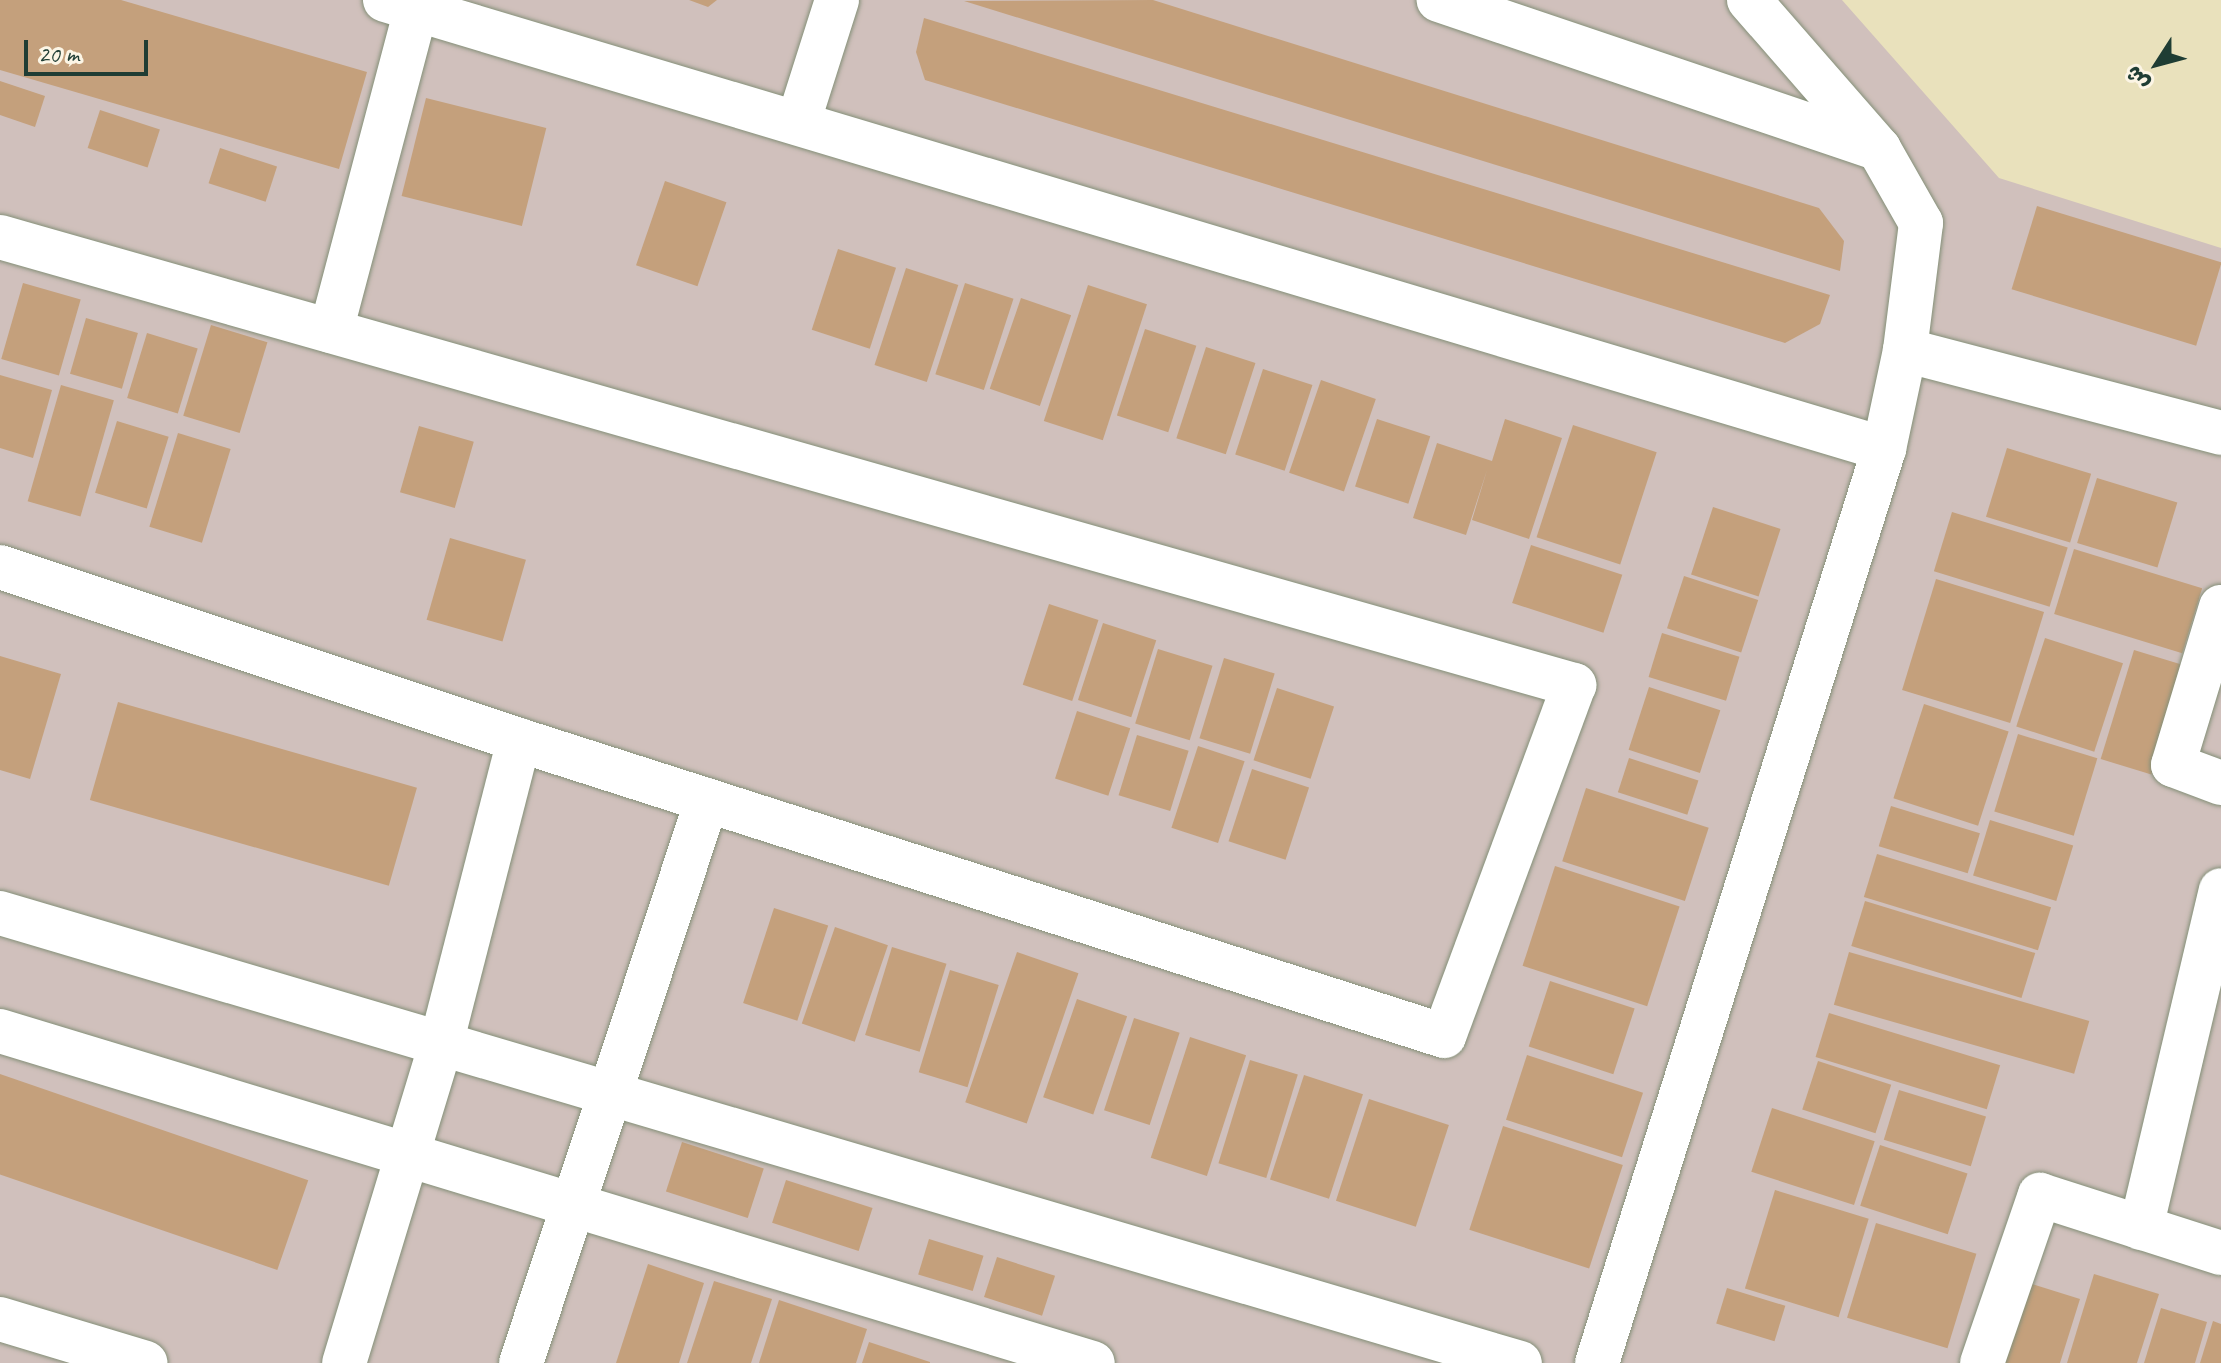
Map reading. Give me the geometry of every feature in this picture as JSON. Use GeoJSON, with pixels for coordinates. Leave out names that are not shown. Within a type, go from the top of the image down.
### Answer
{"type":"FeatureCollection","features":[{"type":"Feature","properties":{"kind":"street"},"geometry":{"type":"LineString","coordinates":[[798,123],[837,0]]}},
{"type":"Feature","properties":{"kind":"street"},"geometry":{"type":"LineString","coordinates":[[1439,0],[1879,149]]}},
{"type":"Feature","properties":{"kind":"street"},"geometry":{"type":"LineString","coordinates":[[1597,1363],[1884,449],[1905,350],[1921,223],[1879,149],[1749,0]]}},
{"type":"Feature","properties":{"kind":"street"},"geometry":{"type":"LineString","coordinates":[[331,331],[400,5],[1884,449]]}},
{"type":"Feature","properties":{"kind":"street"},"geometry":{"type":"LineString","coordinates":[[0,237],[1574,685],[1444,1036],[519,740],[0,567]]}},
{"type":"Feature","properties":{"kind":"street"},"geometry":{"type":"LineString","coordinates":[[1905,350],[2221,433]]}},
{"type":"Feature","properties":{"kind":"street"},"geometry":{"type":"LineString","coordinates":[[2221,607],[2173,765],[2221,783]]}},
{"type":"Feature","properties":{"kind":"street"},"geometry":{"type":"LineString","coordinates":[[344,1363],[441,1044],[519,740]]}},
{"type":"Feature","properties":{"kind":"street"},"geometry":{"type":"LineString","coordinates":[[521,1363],[571,1203],[707,800]]}},
{"type":"Feature","properties":{"kind":"street"},"geometry":{"type":"LineString","coordinates":[[2141,1228],[2221,890]]}},
{"type":"Feature","properties":{"kind":"street"},"geometry":{"type":"LineString","coordinates":[[0,913],[1520,1363]]}},
{"type":"Feature","properties":{"kind":"street"},"geometry":{"type":"LineString","coordinates":[[0,1031],[1093,1363]]}},
{"type":"Feature","properties":{"kind":"street"},"geometry":{"type":"LineString","coordinates":[[1982,1363],[2040,1195],[2221,1253]]}},
{"type":"Feature","properties":{"kind":"street"},"geometry":{"type":"LineString","coordinates":[[0,1319],[146,1363]]}},
{"type":"Feature","properties":{"kind":"shaded area"},"geometry":{"type":"Polygon","coordinates":[[[0,0],[1842,0],[1999,178],[2221,248],[2221,1363],[0,1363],[0,0]]]}},
{"type":"Feature","properties":{"kind":"building"},"geometry":{"type":"Polygon","coordinates":[[[0,0],[121,0],[367,72],[339,169],[0,70],[0,0]]]}},
{"type":"Feature","properties":{"kind":"building"},"geometry":{"type":"Polygon","coordinates":[[[689,0],[717,0],[708,7],[689,0]]]}},
{"type":"Feature","properties":{"kind":"building"},"geometry":{"type":"Polygon","coordinates":[[[1153,0],[1819,208],[1844,241],[1840,271],[964,1],[1153,0]]]}},
{"type":"Feature","properties":{"kind":"building"},"geometry":{"type":"Polygon","coordinates":[[[924,18],[1830,295],[1820,324],[1785,343],[925,80],[916,52],[924,18]]]}},
{"type":"Feature","properties":{"kind":"building"},"geometry":{"type":"Polygon","coordinates":[[[0,81],[45,96],[35,127],[0,115],[0,81]]]}},
{"type":"Feature","properties":{"kind":"building"},"geometry":{"type":"Polygon","coordinates":[[[426,98],[546,128],[522,226],[402,196],[426,98]]]}},
{"type":"Feature","properties":{"kind":"building"},"geometry":{"type":"Polygon","coordinates":[[[100,110],[160,129],[148,168],[88,148],[100,110]]]}},
{"type":"Feature","properties":{"kind":"building"},"geometry":{"type":"Polygon","coordinates":[[[220,148],[277,167],[266,202],[209,183],[220,148]]]}},
{"type":"Feature","properties":{"kind":"building"},"geometry":{"type":"Polygon","coordinates":[[[665,181],[726,202],[697,286],[636,265],[665,181]]]}},
{"type":"Feature","properties":{"kind":"building"},"geometry":{"type":"Polygon","coordinates":[[[2037,206],[2221,262],[2196,346],[2012,289],[2037,206]]]}},
{"type":"Feature","properties":{"kind":"building"},"geometry":{"type":"Polygon","coordinates":[[[838,249],[896,268],[870,349],[812,330],[838,249]]]}},
{"type":"Feature","properties":{"kind":"building"},"geometry":{"type":"Polygon","coordinates":[[[906,268],[958,285],[927,382],[874,365],[906,268]]]}},
{"type":"Feature","properties":{"kind":"building"},"geometry":{"type":"Polygon","coordinates":[[[23,283],[81,300],[59,375],[1,359],[23,283]]]}},
{"type":"Feature","properties":{"kind":"building"},"geometry":{"type":"Polygon","coordinates":[[[965,283],[1014,299],[984,390],[935,374],[965,283]]]}},
{"type":"Feature","properties":{"kind":"building"},"geometry":{"type":"Polygon","coordinates":[[[1088,285],[1147,304],[1103,440],[1044,421],[1088,285]]]}},
{"type":"Feature","properties":{"kind":"building"},"geometry":{"type":"Polygon","coordinates":[[[1021,298],[1071,315],[1040,406],[990,389],[1021,298]]]}},
{"type":"Feature","properties":{"kind":"building"},"geometry":{"type":"Polygon","coordinates":[[[86,318],[138,333],[122,389],[70,374],[86,318]]]}},
{"type":"Feature","properties":{"kind":"building"},"geometry":{"type":"Polygon","coordinates":[[[211,325],[267,342],[240,433],[183,416],[211,325]]]}},
{"type":"Feature","properties":{"kind":"building"},"geometry":{"type":"Polygon","coordinates":[[[1145,329],[1196,346],[1168,432],[1117,416],[1145,329]]]}},
{"type":"Feature","properties":{"kind":"building"},"geometry":{"type":"Polygon","coordinates":[[[147,333],[198,348],[178,414],[127,398],[147,333]]]}},
{"type":"Feature","properties":{"kind":"building"},"geometry":{"type":"Polygon","coordinates":[[[1206,347],[1255,363],[1226,454],[1176,438],[1206,347]]]}},
{"type":"Feature","properties":{"kind":"building"},"geometry":{"type":"Polygon","coordinates":[[[1263,369],[1312,385],[1285,471],[1235,455],[1263,369]]]}},
{"type":"Feature","properties":{"kind":"building"},"geometry":{"type":"Polygon","coordinates":[[[0,375],[52,390],[33,458],[0,448],[0,375]]]}},
{"type":"Feature","properties":{"kind":"building"},"geometry":{"type":"Polygon","coordinates":[[[1321,380],[1376,399],[1344,492],[1289,473],[1321,380]]]}},
{"type":"Feature","properties":{"kind":"building"},"geometry":{"type":"Polygon","coordinates":[[[61,385],[114,400],[81,516],[28,501],[61,385]]]}},
{"type":"Feature","properties":{"kind":"building"},"geometry":{"type":"Polygon","coordinates":[[[1377,419],[1430,436],[1408,504],[1355,487],[1377,419]]]}},
{"type":"Feature","properties":{"kind":"building"},"geometry":{"type":"Polygon","coordinates":[[[1505,419],[1562,438],[1529,539],[1472,520],[1487,470],[1466,535],[1413,518],[1437,443],[1492,461],[1505,419]]]}},
{"type":"Feature","properties":{"kind":"building"},"geometry":{"type":"Polygon","coordinates":[[[117,421],[169,437],[147,509],[95,493],[117,421]]]}},
{"type":"Feature","properties":{"kind":"building"},"geometry":{"type":"Polygon","coordinates":[[[1573,425],[1657,452],[1620,564],[1537,537],[1573,425]]]}},
{"type":"Feature","properties":{"kind":"building"},"geometry":{"type":"Polygon","coordinates":[[[419,426],[474,442],[455,508],[400,492],[419,426]]]}},
{"type":"Feature","properties":{"kind":"building"},"geometry":{"type":"Polygon","coordinates":[[[178,433],[231,449],[202,543],[149,527],[178,433]]]}},
{"type":"Feature","properties":{"kind":"building"},"geometry":{"type":"Polygon","coordinates":[[[2007,448],[2091,474],[2070,543],[1986,517],[2007,448]]]}},
{"type":"Feature","properties":{"kind":"building"},"geometry":{"type":"Polygon","coordinates":[[[2097,478],[2177,503],[2157,568],[2077,543],[2097,478]]]}},
{"type":"Feature","properties":{"kind":"building"},"geometry":{"type":"Polygon","coordinates":[[[1713,507],[1781,529],[1759,596],[1691,575],[1713,507]]]}},
{"type":"Feature","properties":{"kind":"building"},"geometry":{"type":"Polygon","coordinates":[[[1952,512],[2068,547],[2050,607],[1934,571],[1952,512]]]}},
{"type":"Feature","properties":{"kind":"building"},"geometry":{"type":"Polygon","coordinates":[[[450,538],[526,560],[503,641],[427,620],[450,538]]]}},
{"type":"Feature","properties":{"kind":"building"},"geometry":{"type":"Polygon","coordinates":[[[1531,545],[1622,575],[1603,633],[1512,603],[1531,545]]]}},
{"type":"Feature","properties":{"kind":"building"},"geometry":{"type":"Polygon","coordinates":[[[2074,549],[2202,588],[2182,653],[2054,614],[2074,549]]]}},
{"type":"Feature","properties":{"kind":"building"},"geometry":{"type":"Polygon","coordinates":[[[1684,576],[1758,600],[1741,652],[1667,628],[1684,576]]]}},
{"type":"Feature","properties":{"kind":"building"},"geometry":{"type":"Polygon","coordinates":[[[1936,579],[2044,612],[2010,723],[1902,690],[1936,579]]]}},
{"type":"Feature","properties":{"kind":"building"},"geometry":{"type":"Polygon","coordinates":[[[1049,604],[1098,620],[1072,701],[1023,685],[1049,604]]]}},
{"type":"Feature","properties":{"kind":"building"},"geometry":{"type":"Polygon","coordinates":[[[1103,623],[1156,640],[1131,717],[1078,700],[1103,623]]]}},
{"type":"Feature","properties":{"kind":"building"},"geometry":{"type":"Polygon","coordinates":[[[1662,633],[1739,657],[1726,701],[1649,677],[1662,633]]]}},
{"type":"Feature","properties":{"kind":"building"},"geometry":{"type":"Polygon","coordinates":[[[2045,638],[2123,663],[2094,752],[2016,726],[2045,638]]]}},
{"type":"Feature","properties":{"kind":"building"},"geometry":{"type":"Polygon","coordinates":[[[1158,649],[1213,666],[1190,740],[1135,724],[1158,649]]]}},
{"type":"Feature","properties":{"kind":"building"},"geometry":{"type":"Polygon","coordinates":[[[2134,650],[2185,665],[2151,775],[2101,759],[2134,650]]]}},
{"type":"Feature","properties":{"kind":"building"},"geometry":{"type":"Polygon","coordinates":[[[0,656],[61,674],[30,779],[0,770],[0,656]]]}},
{"type":"Feature","properties":{"kind":"building"},"geometry":{"type":"Polygon","coordinates":[[[1224,658],[1275,673],[1250,754],[1199,738],[1224,658]]]}},
{"type":"Feature","properties":{"kind":"building"},"geometry":{"type":"Polygon","coordinates":[[[1649,687],[1720,710],[1700,773],[1629,750],[1649,687]]]}},
{"type":"Feature","properties":{"kind":"building"},"geometry":{"type":"Polygon","coordinates":[[[1277,688],[1334,707],[1311,779],[1254,760],[1277,688]]]}},
{"type":"Feature","properties":{"kind":"building"},"geometry":{"type":"Polygon","coordinates":[[[118,702],[417,788],[389,886],[90,800],[118,702]]]}},
{"type":"Feature","properties":{"kind":"building"},"geometry":{"type":"Polygon","coordinates":[[[1924,704],[2009,732],[1978,826],[1893,798],[1924,704]]]}},
{"type":"Feature","properties":{"kind":"building"},"geometry":{"type":"Polygon","coordinates":[[[1077,711],[1130,728],[1108,796],[1055,779],[1077,711]]]}},
{"type":"Feature","properties":{"kind":"building"},"geometry":{"type":"Polygon","coordinates":[[[2018,734],[2097,758],[2074,836],[1994,811],[2018,734]]]}},
{"type":"Feature","properties":{"kind":"building"},"geometry":{"type":"Polygon","coordinates":[[[1137,735],[1189,751],[1170,811],[1119,795],[1137,735]]]}},
{"type":"Feature","properties":{"kind":"building"},"geometry":{"type":"Polygon","coordinates":[[[1198,746],[1245,761],[1218,843],[1171,828],[1198,746]]]}},
{"type":"Feature","properties":{"kind":"building"},"geometry":{"type":"Polygon","coordinates":[[[1629,758],[1698,781],[1687,815],[1618,792],[1629,758]]]}},
{"type":"Feature","properties":{"kind":"building"},"geometry":{"type":"Polygon","coordinates":[[[1252,769],[1309,788],[1286,860],[1229,841],[1252,769]]]}},
{"type":"Feature","properties":{"kind":"building"},"geometry":{"type":"Polygon","coordinates":[[[1586,788],[1709,828],[1685,901],[1562,861],[1586,788]]]}},
{"type":"Feature","properties":{"kind":"building"},"geometry":{"type":"Polygon","coordinates":[[[1891,806],[1980,833],[1968,873],[1879,846],[1891,806]]]}},
{"type":"Feature","properties":{"kind":"building"},"geometry":{"type":"Polygon","coordinates":[[[1990,820],[2073,845],[2056,901],[1973,875],[1990,820]]]}},
{"type":"Feature","properties":{"kind":"building"},"geometry":{"type":"Polygon","coordinates":[[[1877,854],[2051,907],[2038,950],[1864,897],[1877,854]]]}},
{"type":"Feature","properties":{"kind":"building"},"geometry":{"type":"Polygon","coordinates":[[[1555,866],[1680,906],[1647,1006],[1523,966],[1555,866]]]}},
{"type":"Feature","properties":{"kind":"building"},"geometry":{"type":"Polygon","coordinates":[[[1865,901],[2035,953],[2021,998],[1851,946],[1865,901]]]}},
{"type":"Feature","properties":{"kind":"building"},"geometry":{"type":"Polygon","coordinates":[[[774,908],[828,926],[797,1021],[743,1003],[774,908]]]}},
{"type":"Feature","properties":{"kind":"building"},"geometry":{"type":"Polygon","coordinates":[[[835,927],[888,945],[855,1042],[802,1023],[835,927]]]}},
{"type":"Feature","properties":{"kind":"building"},"geometry":{"type":"Polygon","coordinates":[[[892,947],[947,964],[920,1052],[865,1035],[892,947]]]}},
{"type":"Feature","properties":{"kind":"building"},"geometry":{"type":"Polygon","coordinates":[[[1017,952],[1078,973],[1027,1123],[965,1102],[1017,952]]]}},
{"type":"Feature","properties":{"kind":"building"},"geometry":{"type":"Polygon","coordinates":[[[1849,952],[2089,1021],[2074,1074],[1834,1005],[1849,952]]]}},
{"type":"Feature","properties":{"kind":"building"},"geometry":{"type":"Polygon","coordinates":[[[950,970],[999,985],[967,1087],[919,1072],[950,970]]]}},
{"type":"Feature","properties":{"kind":"building"},"geometry":{"type":"Polygon","coordinates":[[[1550,981],[1635,1009],[1613,1074],[1529,1047],[1550,981]]]}},
{"type":"Feature","properties":{"kind":"building"},"geometry":{"type":"Polygon","coordinates":[[[1077,999],[1127,1016],[1093,1115],[1043,1097],[1077,999]]]}},
{"type":"Feature","properties":{"kind":"building"},"geometry":{"type":"Polygon","coordinates":[[[1829,1013],[2000,1065],[1987,1109],[1816,1057],[1829,1013]]]}},
{"type":"Feature","properties":{"kind":"building"},"geometry":{"type":"Polygon","coordinates":[[[1134,1018],[1180,1033],[1150,1125],[1104,1110],[1134,1018]]]}},
{"type":"Feature","properties":{"kind":"building"},"geometry":{"type":"Polygon","coordinates":[[[1190,1037],[1246,1055],[1207,1176],[1151,1158],[1190,1037]]]}},
{"type":"Feature","properties":{"kind":"building"},"geometry":{"type":"Polygon","coordinates":[[[1527,1055],[1643,1093],[1622,1157],[1506,1120],[1527,1055]]]}},
{"type":"Feature","properties":{"kind":"building"},"geometry":{"type":"Polygon","coordinates":[[[1250,1060],[1298,1075],[1266,1178],[1218,1163],[1250,1060]]]}},
{"type":"Feature","properties":{"kind":"building"},"geometry":{"type":"Polygon","coordinates":[[[1818,1061],[1891,1085],[1875,1133],[1802,1110],[1818,1061]]]}},
{"type":"Feature","properties":{"kind":"building"},"geometry":{"type":"Polygon","coordinates":[[[0,1074],[308,1180],[277,1270],[0,1174],[0,1074]]]}},
{"type":"Feature","properties":{"kind":"building"},"geometry":{"type":"Polygon","coordinates":[[[1304,1075],[1363,1094],[1329,1199],[1270,1180],[1304,1075]]]}},
{"type":"Feature","properties":{"kind":"building"},"geometry":{"type":"Polygon","coordinates":[[[1899,1090],[1986,1117],[1971,1166],[1884,1140],[1899,1090]]]}},
{"type":"Feature","properties":{"kind":"building"},"geometry":{"type":"Polygon","coordinates":[[[1369,1099],[1449,1125],[1416,1227],[1336,1201],[1369,1099]]]}},
{"type":"Feature","properties":{"kind":"building"},"geometry":{"type":"Polygon","coordinates":[[[1772,1108],[1875,1141],[1854,1205],[1751,1172],[1772,1108]]]}},
{"type":"Feature","properties":{"kind":"building"},"geometry":{"type":"Polygon","coordinates":[[[1503,1126],[1623,1165],[1589,1269],[1469,1230],[1503,1126]]]}},
{"type":"Feature","properties":{"kind":"building"},"geometry":{"type":"Polygon","coordinates":[[[682,1142],[764,1169],[748,1218],[666,1191],[682,1142]]]}},
{"type":"Feature","properties":{"kind":"building"},"geometry":{"type":"Polygon","coordinates":[[[1880,1145],[1967,1173],[1948,1234],[1860,1206],[1880,1145]]]}},
{"type":"Feature","properties":{"kind":"building"},"geometry":{"type":"Polygon","coordinates":[[[786,1180],[873,1208],[859,1251],[772,1223],[786,1180]]]}},
{"type":"Feature","properties":{"kind":"building"},"geometry":{"type":"Polygon","coordinates":[[[1775,1190],[1869,1219],[1839,1317],[1745,1288],[1775,1190]]]}},
{"type":"Feature","properties":{"kind":"building"},"geometry":{"type":"Polygon","coordinates":[[[1876,1223],[1976,1254],[1947,1348],[1847,1318],[1876,1223]]]}},
{"type":"Feature","properties":{"kind":"building"},"geometry":{"type":"Polygon","coordinates":[[[929,1239],[984,1256],[973,1291],[918,1274],[929,1239]]]}},
{"type":"Feature","properties":{"kind":"building"},"geometry":{"type":"Polygon","coordinates":[[[997,1257],[1055,1276],[1042,1316],[984,1297],[997,1257]]]}},
{"type":"Feature","properties":{"kind":"building"},"geometry":{"type":"Polygon","coordinates":[[[648,1264],[704,1283],[679,1363],[616,1363],[648,1264]]]}},
{"type":"Feature","properties":{"kind":"building"},"geometry":{"type":"Polygon","coordinates":[[[2094,1274],[2159,1294],[2137,1363],[2067,1363],[2094,1274]]]}},
{"type":"Feature","properties":{"kind":"building"},"geometry":{"type":"Polygon","coordinates":[[[714,1281],[772,1299],[751,1363],[687,1363],[714,1281]]]}},
{"type":"Feature","properties":{"kind":"building"},"geometry":{"type":"Polygon","coordinates":[[[2026,1282],[2080,1299],[2060,1363],[2000,1363],[2026,1282]]]}},
{"type":"Feature","properties":{"kind":"building"},"geometry":{"type":"Polygon","coordinates":[[[1727,1288],[1785,1306],[1775,1341],[1716,1323],[1727,1288]]]}},
{"type":"Feature","properties":{"kind":"building"},"geometry":{"type":"Polygon","coordinates":[[[779,1300],[867,1329],[856,1363],[759,1363],[779,1300]]]}},
{"type":"Feature","properties":{"kind":"building"},"geometry":{"type":"Polygon","coordinates":[[[2161,1308],[2207,1322],[2195,1363],[2144,1363],[2161,1308]]]}},
{"type":"Feature","properties":{"kind":"building"},"geometry":{"type":"Polygon","coordinates":[[[2213,1321],[2221,1324],[2221,1363],[2200,1363],[2213,1321]]]}},
{"type":"Feature","properties":{"kind":"building"},"geometry":{"type":"Polygon","coordinates":[[[869,1342],[930,1362],[930,1363],[862,1363],[869,1342]]]}}]}
